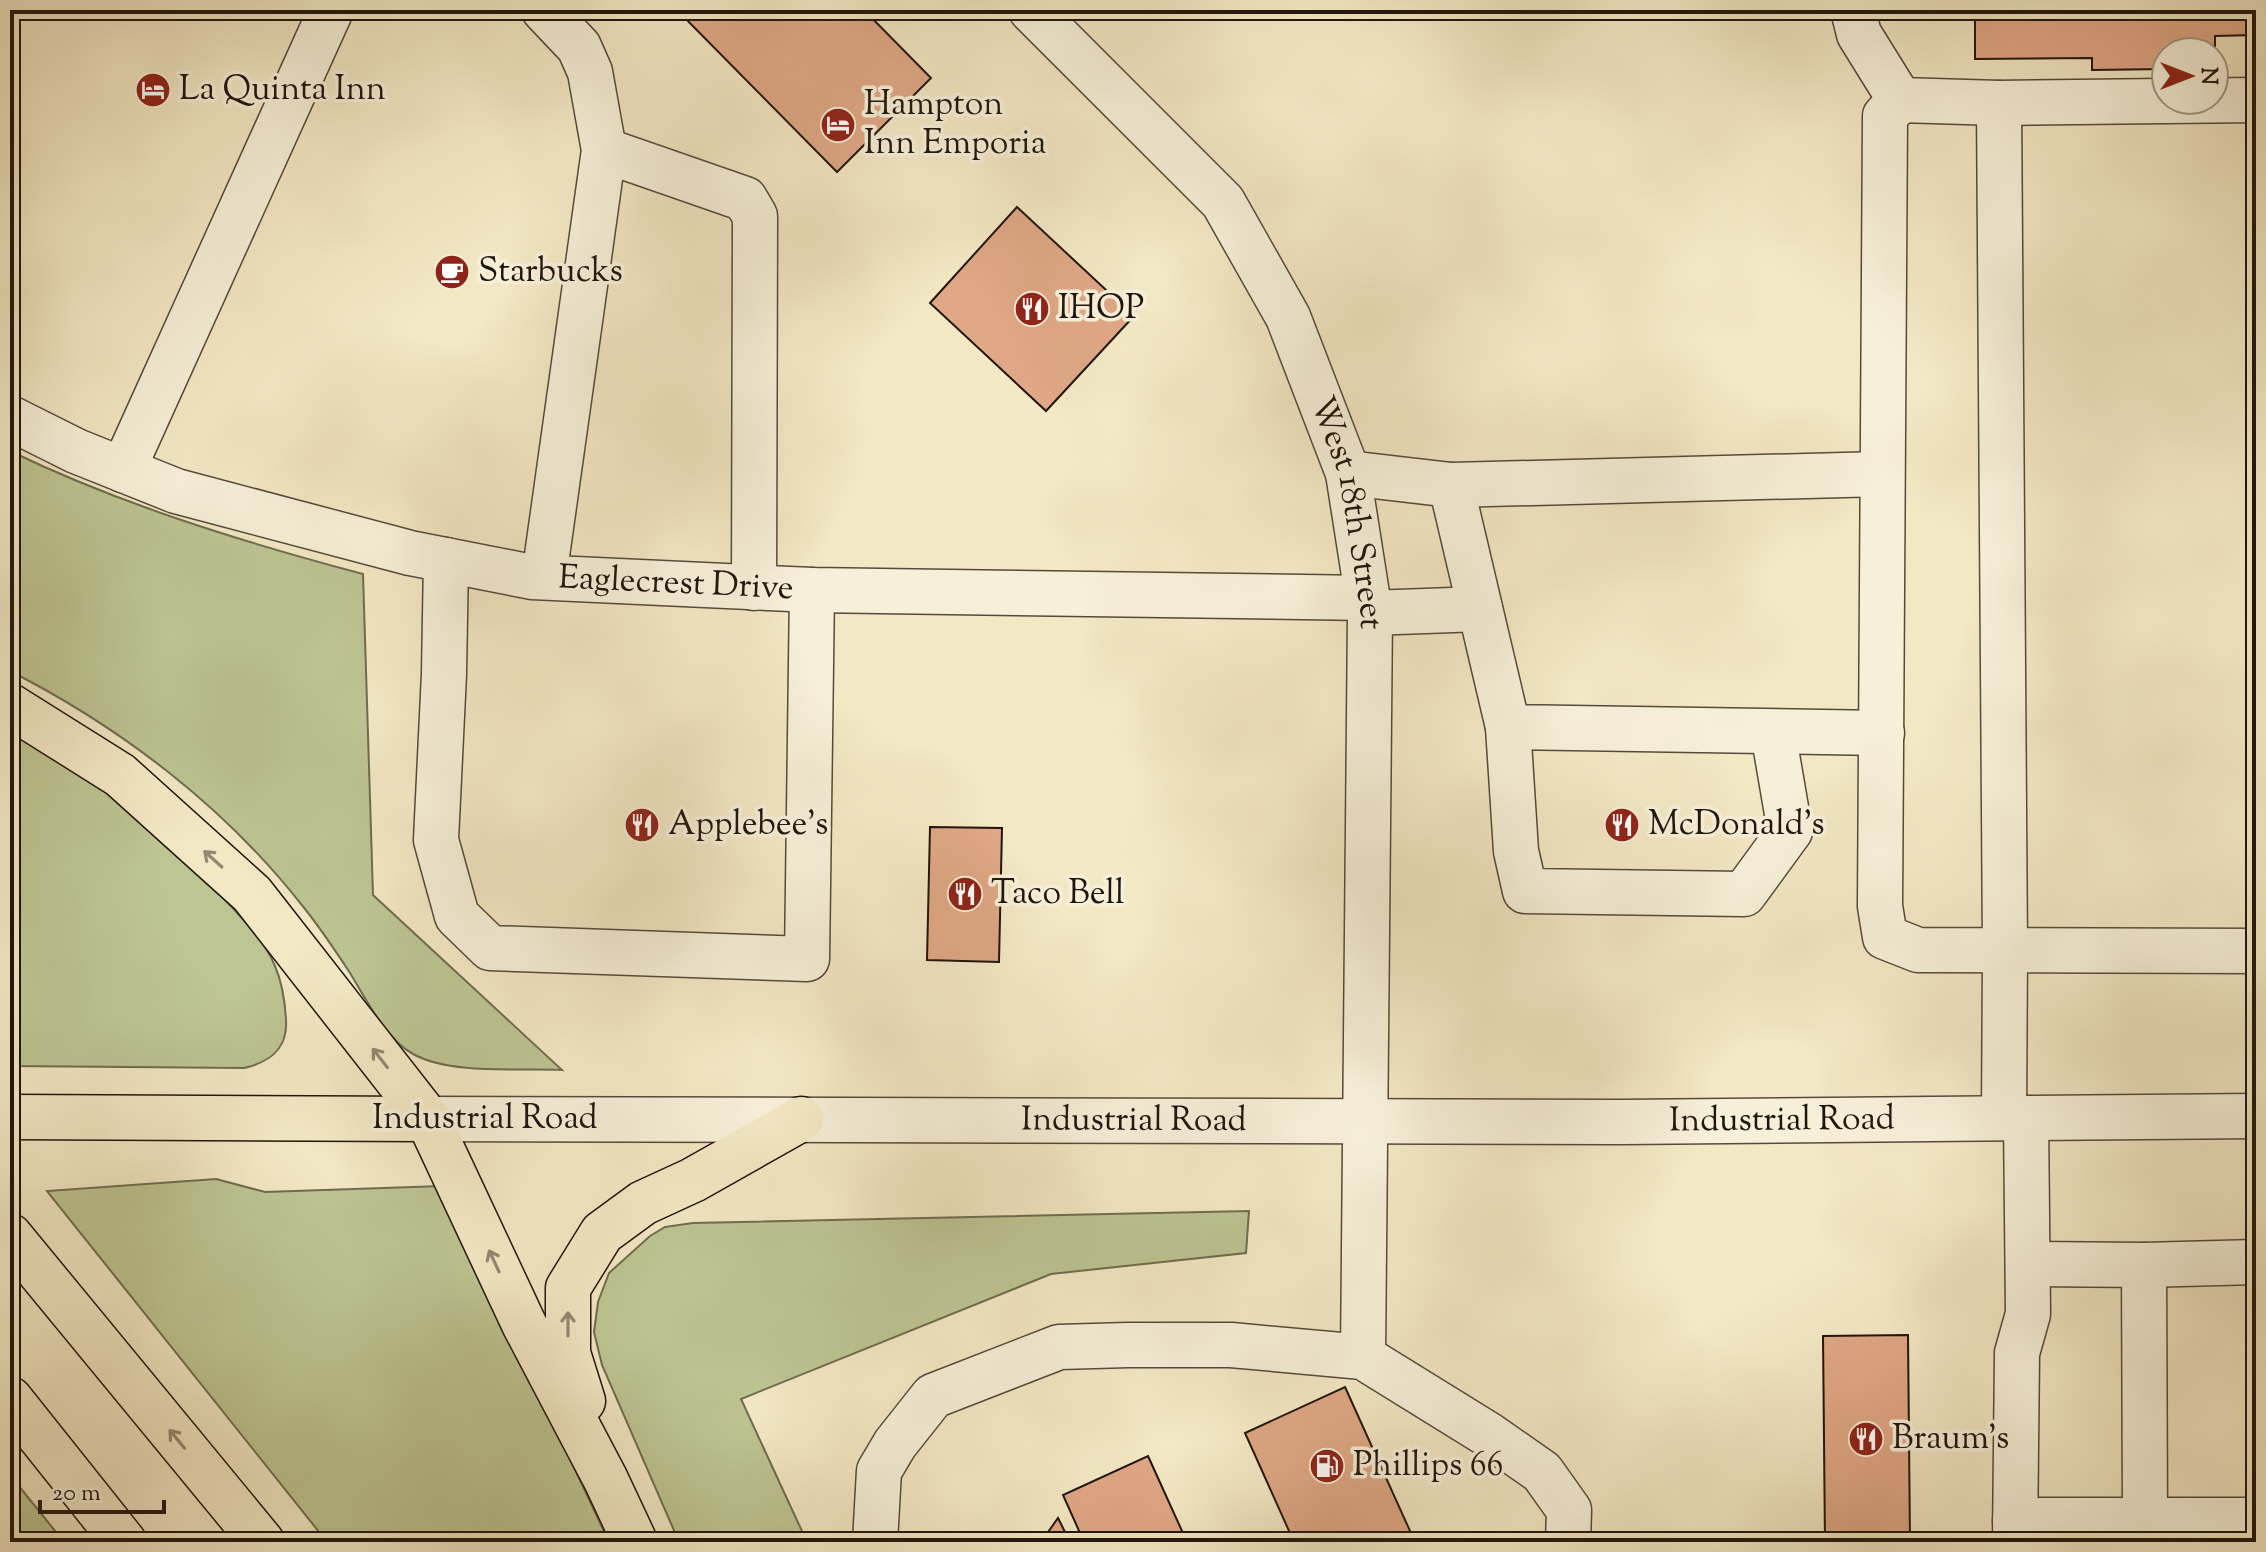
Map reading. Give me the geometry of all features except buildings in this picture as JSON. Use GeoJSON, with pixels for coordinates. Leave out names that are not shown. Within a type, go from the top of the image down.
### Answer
{"type":"FeatureCollection","features":[{"type":"Feature","properties":{"kind":"main road"},"geometry":{"type":"LineString","coordinates":[[10,706],[120,775],[252,894],[428,1119],[524,1324],[635,1542]]}},
{"type":"Feature","properties":{"kind":"main road","name":"Industrial Road"},"geometry":{"type":"LineString","coordinates":[[10,1117],[428,1119]]}},
{"type":"Feature","properties":{"kind":"main road"},"geometry":{"type":"LineString","coordinates":[[606,1480],[568,1353],[568,1288],[602,1233],[643,1203],[693,1180],[801,1119]]}},
{"type":"Feature","properties":{"kind":"main road"},"geometry":{"type":"LineString","coordinates":[[10,1236],[262,1542]]}},
{"type":"Feature","properties":{"kind":"main road"},"geometry":{"type":"LineString","coordinates":[[10,1399],[124,1542]]}},
{"type":"Feature","properties":{"kind":"street"},"geometry":{"type":"LineString","coordinates":[[123,470],[331,10]]}},
{"type":"Feature","properties":{"kind":"street"},"geometry":{"type":"LineString","coordinates":[[544,10],[579,47],[590,72],[604,150],[544,577]]}},
{"type":"Feature","properties":{"kind":"street","name":"West 18th Street"},"geometry":{"type":"LineString","coordinates":[[1031,10],[1223,202],[1288,317],[1348,473],[1369,606],[1363,1357]]}},
{"type":"Feature","properties":{"kind":"street"},"geometry":{"type":"LineString","coordinates":[[1853,10],[1859,34],[1900,100]]}},
{"type":"Feature","properties":{"kind":"street"},"geometry":{"type":"LineString","coordinates":[[2256,100],[1999,103],[1900,100],[1885,116],[1880,906],[1885,937],[1918,950],[2256,951]]}},
{"type":"Feature","properties":{"kind":"street"},"geometry":{"type":"LineString","coordinates":[[1999,103],[2005,951],[2028,1264],[2028,1314],[2017,1353],[2015,1531],[2145,1520],[2256,1520]]}},
{"type":"Feature","properties":{"kind":"street"},"geometry":{"type":"LineString","coordinates":[[604,150],[745,199],[755,216],[754,588]]}},
{"type":"Feature","properties":{"kind":"street","name":"Eaglecrest Drive"},"geometry":{"type":"LineString","coordinates":[[10,418],[76,451],[176,491],[410,553],[544,577],[812,590],[1480,609]]}},
{"type":"Feature","properties":{"kind":"street"},"geometry":{"type":"LineString","coordinates":[[1348,473],[1451,485],[1882,474]]}},
{"type":"Feature","properties":{"kind":"street"},"geometry":{"type":"LineString","coordinates":[[1451,485],[1508,727],[1516,851],[1525,891],[1744,894],[1790,831],[1773,732]]}},
{"type":"Feature","properties":{"kind":"street"},"geometry":{"type":"LineString","coordinates":[[446,560],[436,840],[457,916],[490,948],[807,959],[812,590]]}},
{"type":"Feature","properties":{"kind":"street"},"geometry":{"type":"LineString","coordinates":[[1508,727],[1882,733]]}},
{"type":"Feature","properties":{"kind":"street","name":"Industrial Road"},"geometry":{"type":"LineString","coordinates":[[428,1119],[1622,1122],[2256,1116]]}},
{"type":"Feature","properties":{"kind":"street"},"geometry":{"type":"LineString","coordinates":[[2028,1264],[2256,1262]]}},
{"type":"Feature","properties":{"kind":"street"},"geometry":{"type":"LineString","coordinates":[[2144,1265],[2145,1520]]}},
{"type":"Feature","properties":{"kind":"street"},"geometry":{"type":"LineString","coordinates":[[875,1542],[879,1471],[895,1444],[933,1396],[1059,1347],[1231,1345],[1363,1357],[1489,1435],[1542,1472],[1569,1510],[1568,1542]]}},
{"type":"Feature","properties":{"kind":"green space"},"geometry":{"type":"Polygon","coordinates":[[[10,451],[184,521],[363,574],[373,895],[562,1070],[466,1068],[429,1061],[403,1047],[377,1017],[308,912],[239,834],[130,743],[10,671],[10,451]]]}},
{"type":"Feature","properties":{"kind":"green space"},"geometry":{"type":"Polygon","coordinates":[[[10,727],[73,767],[139,818],[194,868],[254,933],[275,966],[285,1006],[286,1030],[276,1053],[244,1068],[10,1066],[10,727]]]}},
{"type":"Feature","properties":{"kind":"green space"},"geometry":{"type":"Polygon","coordinates":[[[216,1179],[265,1192],[442,1186],[609,1542],[327,1542],[47,1191],[216,1179]]]}},
{"type":"Feature","properties":{"kind":"green space"},"geometry":{"type":"Polygon","coordinates":[[[1249,1211],[1246,1253],[1051,1274],[741,1399],[807,1542],[679,1542],[602,1365],[594,1332],[598,1302],[609,1273],[650,1236],[665,1227],[693,1223],[1249,1211]]]}},
{"type":"Feature","properties":{"kind":"green space"},"geometry":{"type":"Polygon","coordinates":[[[10,1475],[64,1542],[10,1542],[10,1475]]]}},
{"type":"Feature","properties":{"kind":"place","name":"La Quinta Inn"},"geometry":{"type":"Point","coordinates":[153,90]}},
{"type":"Feature","properties":{"kind":"place","name":"Hampton Inn Emporia"},"geometry":{"type":"Point","coordinates":[838,125]}},
{"type":"Feature","properties":{"kind":"place","name":"Starbucks"},"geometry":{"type":"Point","coordinates":[452,272]}},
{"type":"Feature","properties":{"kind":"place","name":"IHOP"},"geometry":{"type":"Point","coordinates":[1032,309]}},
{"type":"Feature","properties":{"kind":"place","name":"Applebee's"},"geometry":{"type":"Point","coordinates":[642,825]}},
{"type":"Feature","properties":{"kind":"place","name":"McDonald's"},"geometry":{"type":"Point","coordinates":[1622,825]}},
{"type":"Feature","properties":{"kind":"place","name":"Taco Bell"},"geometry":{"type":"Point","coordinates":[965,894]}},
{"type":"Feature","properties":{"kind":"place","name":"Braum's"},"geometry":{"type":"Point","coordinates":[1866,1439]}},
{"type":"Feature","properties":{"kind":"place","name":"Phillips 66"},"geometry":{"type":"Point","coordinates":[1327,1466]}}]}
